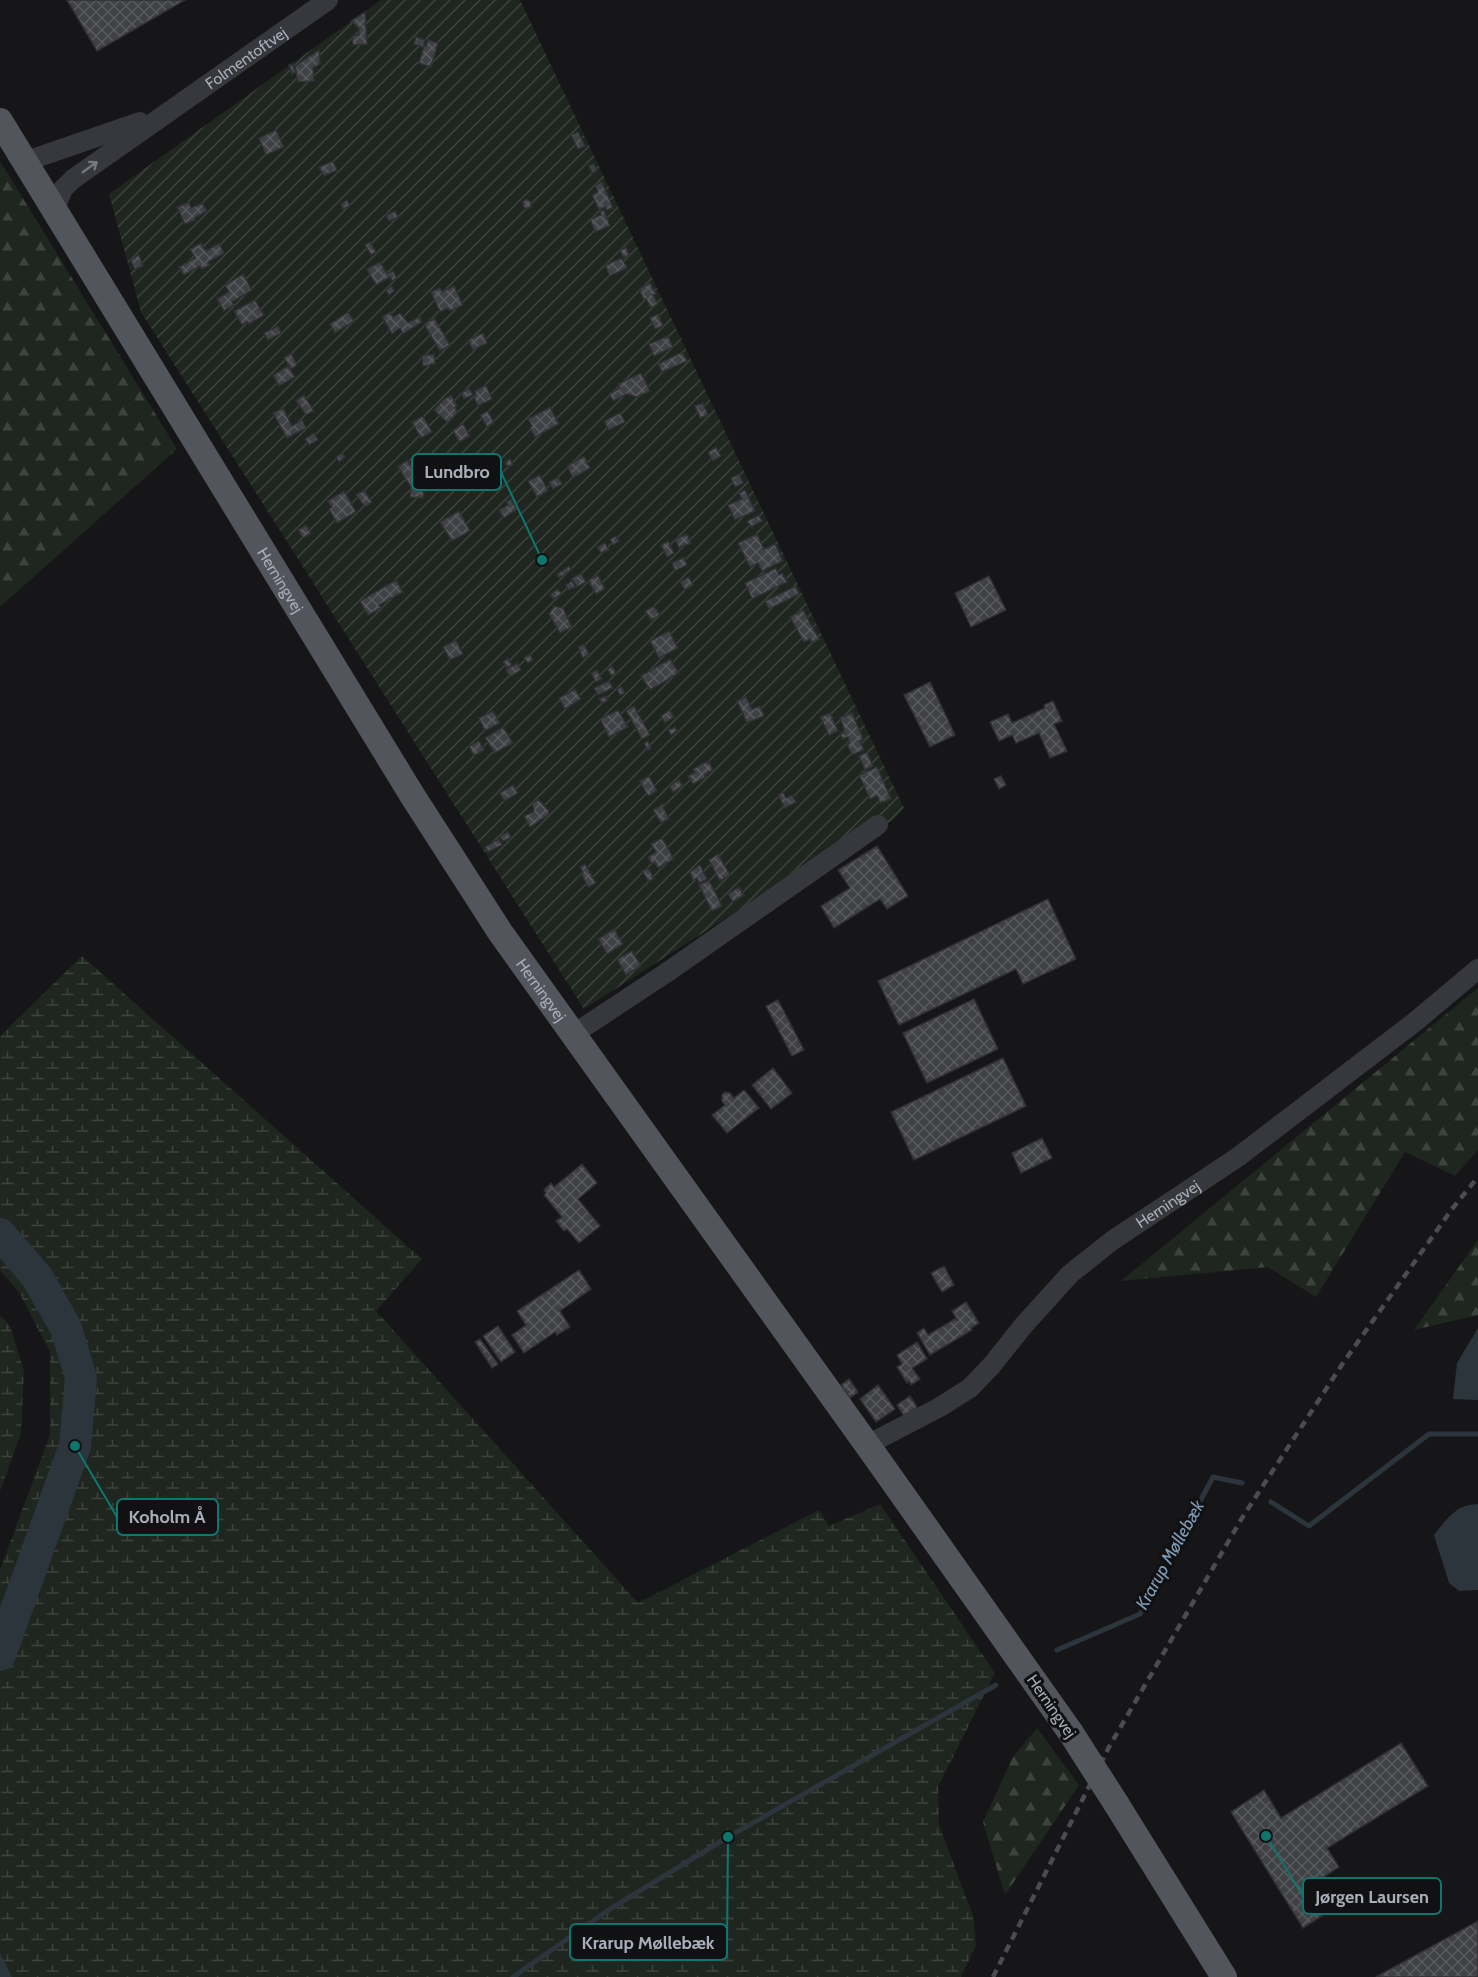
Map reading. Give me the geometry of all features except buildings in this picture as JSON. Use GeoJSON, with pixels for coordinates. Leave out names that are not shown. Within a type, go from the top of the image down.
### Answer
{"type":"FeatureCollection","features":[{"type":"Feature","properties":{"kind":"main road","name":"Herningvej"},"geometry":{"type":"LineString","coordinates":[[0,122],[412,795],[500,932],[1071,1733],[1224,1977]]}},
{"type":"Feature","properties":{"kind":"street","name":"Folmentoftvej"},"geometry":{"type":"LineString","coordinates":[[54,211],[63,189],[73,179],[328,0]]}},
{"type":"Feature","properties":{"kind":"street","name":"Folmentoftvej"},"geometry":{"type":"LineString","coordinates":[[24,162],[163,114]]}},
{"type":"Feature","properties":{"kind":"street","name":"Herningvej"},"geometry":{"type":"LineString","coordinates":[[572,1035],[666,973],[878,825]]}},
{"type":"Feature","properties":{"kind":"street","name":"Herningvej"},"geometry":{"type":"LineString","coordinates":[[867,1445],[940,1407],[970,1388],[1070,1274],[1113,1240],[1238,1157],[1416,1021],[1478,969]]}},
{"type":"Feature","properties":{"kind":"green space"},"geometry":{"type":"Polygon","coordinates":[[[381,0],[520,0],[904,808],[892,821],[739,910],[584,1009],[141,312],[109,194],[381,0]]]}},
{"type":"Feature","properties":{"kind":"green space"},"geometry":{"type":"Polygon","coordinates":[[[0,161],[177,449],[0,607],[0,161]]]}},
{"type":"Feature","properties":{"kind":"green space"},"geometry":{"type":"Polygon","coordinates":[[[82,956],[422,1259],[376,1311],[638,1603],[819,1510],[829,1526],[880,1504],[995,1673],[938,1787],[939,1825],[973,1916],[976,1945],[961,1977],[0,1977],[0,1570],[50,1435],[50,1352],[20,1294],[0,1270],[0,1036],[82,956]]]}},
{"type":"Feature","properties":{"kind":"green space"},"geometry":{"type":"Polygon","coordinates":[[[1478,988],[1478,1150],[1455,1176],[1405,1152],[1316,1297],[1268,1267],[1121,1281],[1478,988]]]}},
{"type":"Feature","properties":{"kind":"green space"},"geometry":{"type":"Polygon","coordinates":[[[1478,1240],[1478,1315],[1414,1330],[1478,1240]]]}},
{"type":"Feature","properties":{"kind":"green space"},"geometry":{"type":"Polygon","coordinates":[[[0,1315],[10,1326],[24,1371],[21,1433],[0,1491],[0,1315]]]}},
{"type":"Feature","properties":{"kind":"green space"},"geometry":{"type":"Polygon","coordinates":[[[1037,1728],[1079,1785],[1005,1895],[983,1822],[1013,1757],[1037,1728]]]}},
{"type":"Feature","properties":{"kind":"shaded area"},"geometry":{"type":"Polygon","coordinates":[[[1478,1328],[1478,1400],[1453,1399],[1457,1363],[1478,1328]]]}},
{"type":"Feature","properties":{"kind":"shaded area"},"geometry":{"type":"Polygon","coordinates":[[[1478,1504],[1478,1590],[1459,1591],[1449,1583],[1434,1535],[1458,1510],[1478,1504]]]}},
{"type":"Feature","properties":{"kind":"shaded area"},"geometry":{"type":"Polygon","coordinates":[[[0,1953],[12,1977],[0,1977],[0,1953]]]}},
{"type":"Feature","properties":{"kind":"waterway"},"geometry":{"type":"LineString","coordinates":[[0,1234],[37,1277],[66,1328],[81,1378],[75,1446],[0,1655]]}},
{"type":"Feature","properties":{"kind":"waterway","name":"Krarup Møllebæk"},"geometry":{"type":"LineString","coordinates":[[1271,1502],[1309,1526],[1429,1434],[1478,1434]]}},
{"type":"Feature","properties":{"kind":"waterway","name":"Krarup Møllebæk"},"geometry":{"type":"LineString","coordinates":[[1057,1650],[1140,1614],[1213,1477],[1242,1483]]}},
{"type":"Feature","properties":{"kind":"waterway","name":"Krarup Møllebæk"},"geometry":{"type":"LineString","coordinates":[[513,1977],[610,1909],[728,1837],[996,1685]]}},
{"type":"Feature","properties":{"kind":"railway"},"geometry":{"type":"LineString","coordinates":[[993,1977],[1109,1747],[1242,1518],[1343,1363],[1452,1209],[1478,1177]]}},
{"type":"Feature","properties":{"kind":"place","name":"Lundbro"},"geometry":{"type":"Point","coordinates":[542,560]}},
{"type":"Feature","properties":{"kind":"place","name":"Koholm Å"},"geometry":{"type":"Point","coordinates":[75,1446]}},
{"type":"Feature","properties":{"kind":"place","name":"Jørgen Laursen"},"geometry":{"type":"Point","coordinates":[1266,1836]}},
{"type":"Feature","properties":{"kind":"place","name":"Krarup Møllebæk"},"geometry":{"type":"Point","coordinates":[728,1837]}}]}
